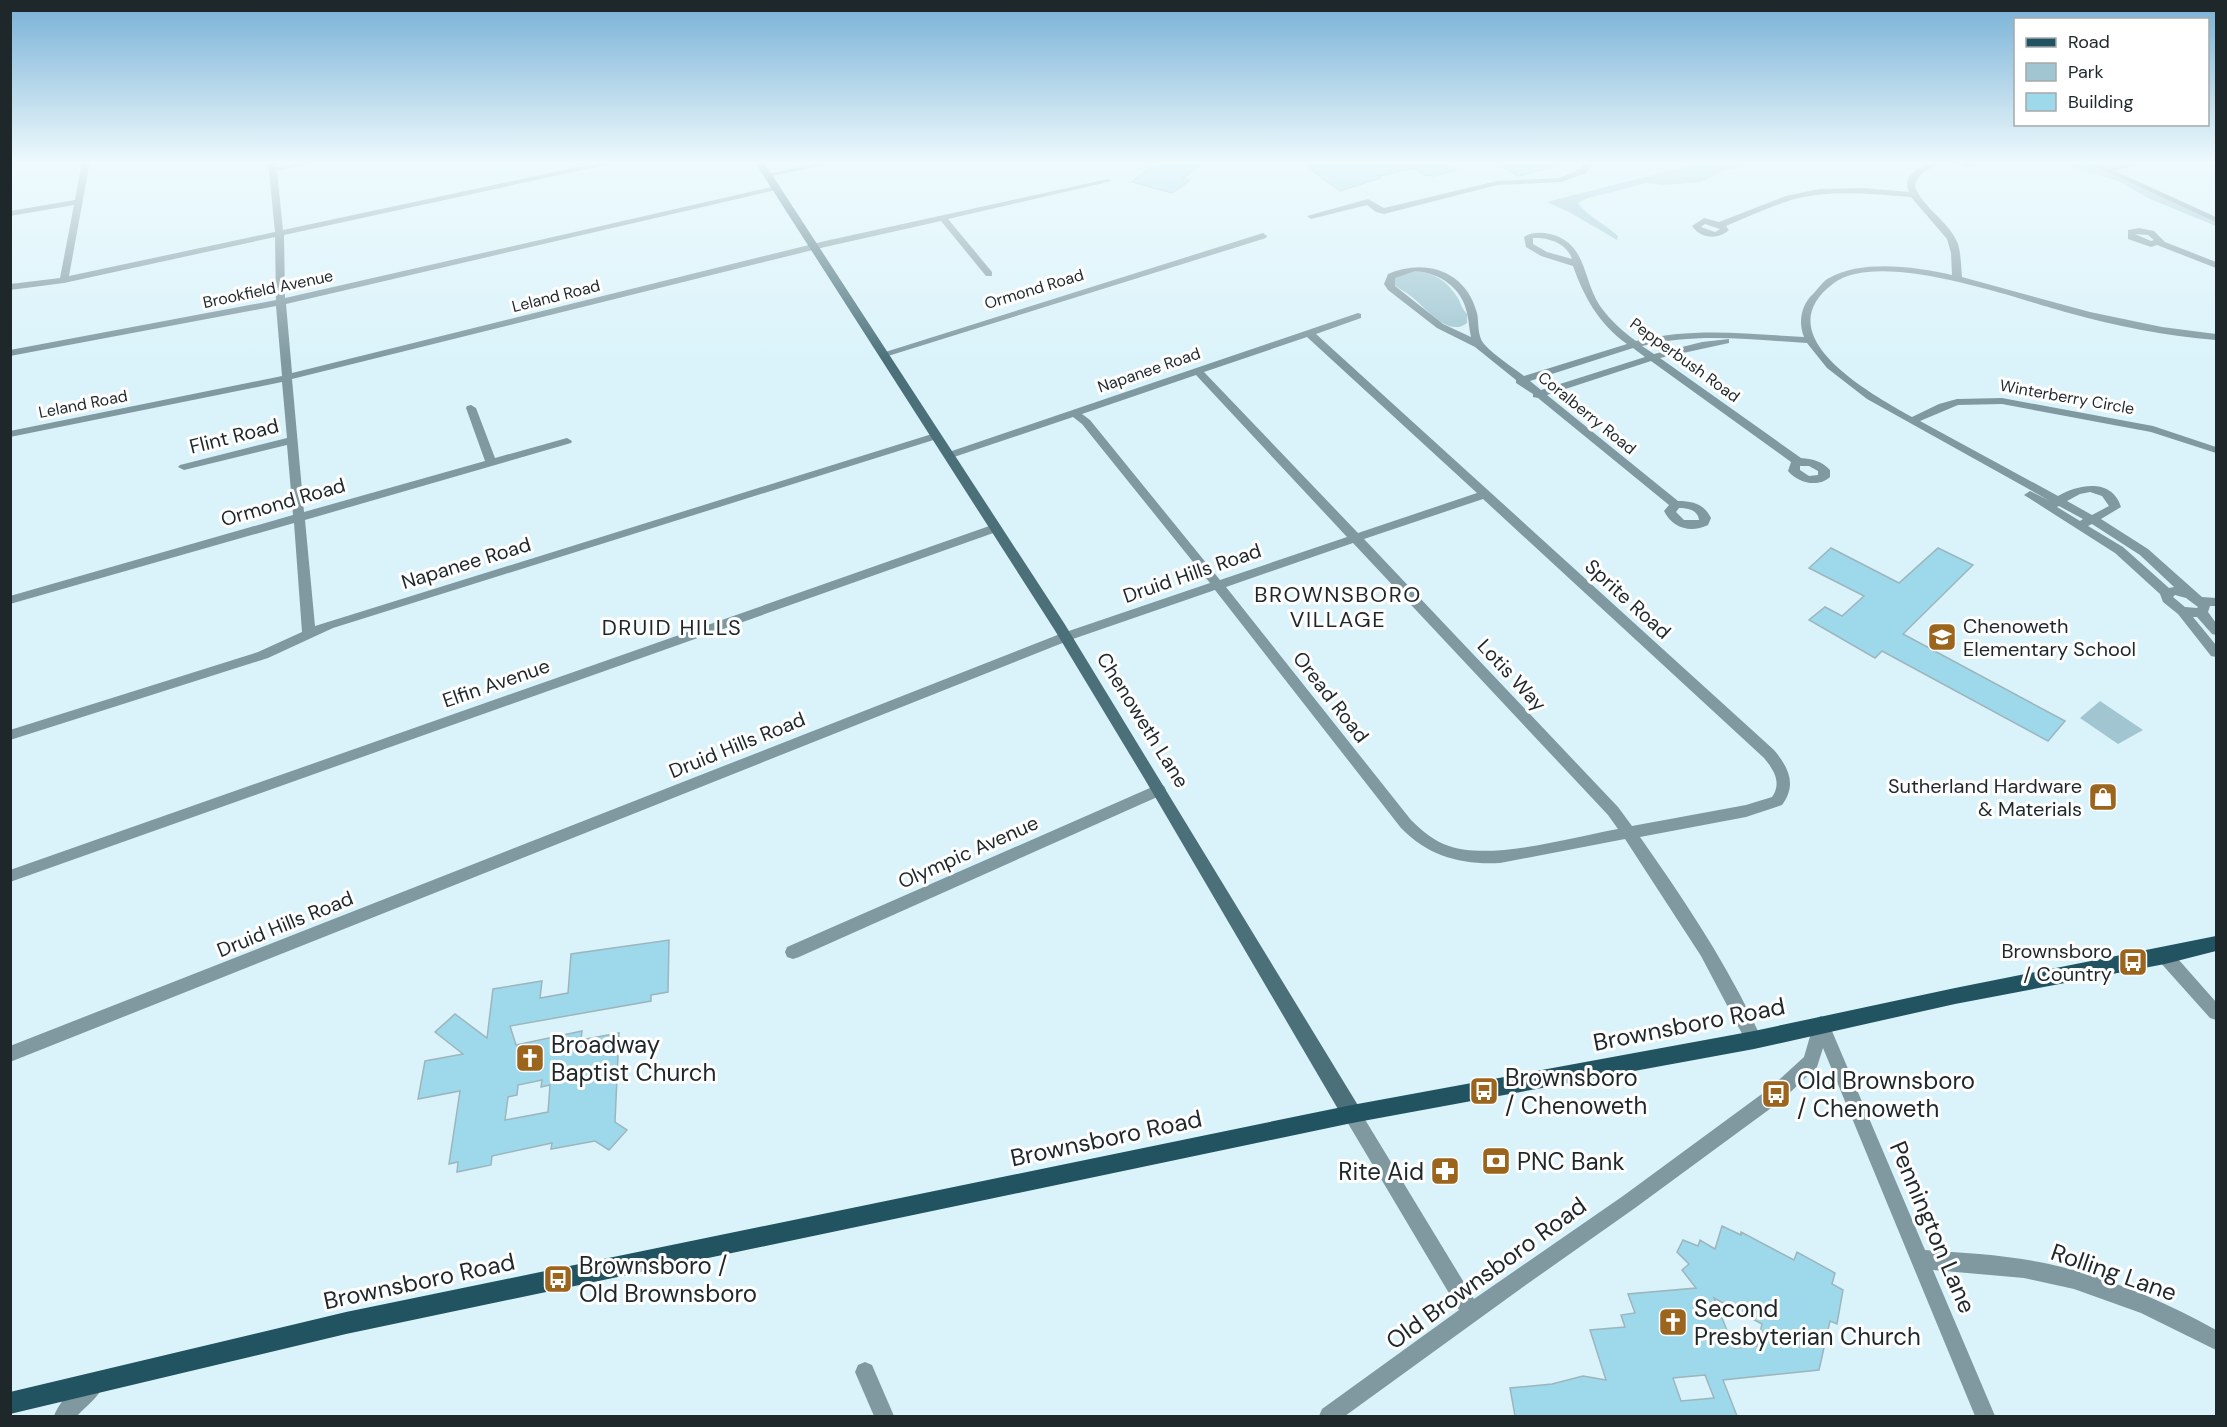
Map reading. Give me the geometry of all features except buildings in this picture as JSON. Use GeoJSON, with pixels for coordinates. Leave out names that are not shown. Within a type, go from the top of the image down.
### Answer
{"type":"FeatureCollection","features":[{"type":"Feature","properties":{"kind":"main road","name":"Chenoweth Lane"},"geometry":{"type":"LineString","coordinates":[[801,228],[950,455],[1065,637],[1352,1114]]}},
{"type":"Feature","properties":{"kind":"main road","name":"Brownsboro Road"},"geometry":{"type":"LineString","coordinates":[[10,1403],[346,1323],[1352,1114],[1754,1040],[1821,1024],[2165,957],[2217,944]]}},
{"type":"Feature","properties":{"kind":"street"},"geometry":{"type":"LineString","coordinates":[[64,280],[73,228]]}},
{"type":"Feature","properties":{"kind":"street"},"geometry":{"type":"LineString","coordinates":[[278,228],[281,302],[309,635]]}},
{"type":"Feature","properties":{"kind":"street"},"geometry":{"type":"LineString","coordinates":[[10,287],[64,280],[309,228]]}},
{"type":"Feature","properties":{"kind":"street","name":"Brookfield Avenue"},"geometry":{"type":"LineString","coordinates":[[10,353],[281,302],[607,228]]}},
{"type":"Feature","properties":{"kind":"street","name":"Leland Road"},"geometry":{"type":"LineString","coordinates":[[10,434],[288,378],[900,228]]}},
{"type":"Feature","properties":{"kind":"street"},"geometry":{"type":"LineString","coordinates":[[951,228],[989,274]]}},
{"type":"Feature","properties":{"kind":"street"},"geometry":{"type":"LineString","coordinates":[[1941,228],[1951,239],[1957,277]]}},
{"type":"Feature","properties":{"kind":"street","name":"Pepperbush Road"},"geometry":{"type":"LineString","coordinates":[[1578,264],[1537,251],[1528,245],[1528,237],[1543,235],[1561,241],[1574,252],[1590,298],[1598,311],[1621,335],[1798,462]]}},
{"type":"Feature","properties":{"kind":"street","name":"Ormond Road"},"geometry":{"type":"LineString","coordinates":[[884,354],[1263,236]]}},
{"type":"Feature","properties":{"kind":"street"},"geometry":{"type":"LineString","coordinates":[[2160,243],[2217,265]]}},
{"type":"Feature","properties":{"kind":"street","name":"Coralberry Road"},"geometry":{"type":"LineString","coordinates":[[1479,345],[1473,327],[1471,310],[1464,294],[1442,273],[1433,269],[1416,268],[1391,276],[1389,280],[1391,288],[1446,329],[1479,345],[1520,381],[1676,505]]}},
{"type":"Feature","properties":{"kind":"street"},"geometry":{"type":"LineString","coordinates":[[2217,337],[2122,322],[2072,311],[1957,277],[1922,271],[1858,272],[1835,279],[1819,290],[1807,308],[1807,333],[1810,340],[1826,360],[1849,382],[1886,407],[1964,451],[1989,471],[2144,552],[2201,607],[2217,631]]}},
{"type":"Feature","properties":{"kind":"street","name":"Napanee Road"},"geometry":{"type":"LineString","coordinates":[[950,455],[1358,316]]}},
{"type":"Feature","properties":{"kind":"street"},"geometry":{"type":"LineString","coordinates":[[1446,329],[1462,330],[1473,327]]}},
{"type":"Feature","properties":{"kind":"street","name":"Sprite Road"},"geometry":{"type":"LineString","coordinates":[[1309,333],[1769,754],[1784,780],[1782,796],[1765,807],[1629,832]]}},
{"type":"Feature","properties":{"kind":"street"},"geometry":{"type":"LineString","coordinates":[[1520,381],[1636,345],[1692,334],[1810,340]]}},
{"type":"Feature","properties":{"kind":"street"},"geometry":{"type":"LineString","coordinates":[[1537,394],[1696,346],[1758,338]]}},
{"type":"Feature","properties":{"kind":"street","name":"Lotis Way"},"geometry":{"type":"LineString","coordinates":[[1198,371],[1613,811],[1658,873],[1718,970],[1754,1040]]}},
{"type":"Feature","properties":{"kind":"street","name":"Winterberry Circle"},"geometry":{"type":"LineString","coordinates":[[1912,421],[1957,402],[2002,401],[2153,429],[2217,450]]}},
{"type":"Feature","properties":{"kind":"street"},"geometry":{"type":"LineString","coordinates":[[471,408],[491,463]]}},
{"type":"Feature","properties":{"kind":"street","name":"Oread Road"},"geometry":{"type":"LineString","coordinates":[[1076,413],[1086,422],[1217,585],[1406,824],[1429,844],[1453,855],[1479,859],[1629,832]]}},
{"type":"Feature","properties":{"kind":"street","name":"Napanee Road"},"geometry":{"type":"LineString","coordinates":[[10,735],[263,655],[329,625],[936,436]]}},
{"type":"Feature","properties":{"kind":"street","name":"Flint Road"},"geometry":{"type":"LineString","coordinates":[[184,467],[293,440]]}},
{"type":"Feature","properties":{"kind":"street","name":"Ormond Road"},"geometry":{"type":"LineString","coordinates":[[10,600],[567,441]]}},
{"type":"Feature","properties":{"kind":"street"},"geometry":{"type":"LineString","coordinates":[[2054,504],[2085,488],[2103,492],[2112,498],[2115,507],[2086,522]]}},
{"type":"Feature","properties":{"kind":"street","name":"Druid Hills Road"},"geometry":{"type":"LineString","coordinates":[[10,1054],[1065,637],[1485,494]]}},
{"type":"Feature","properties":{"kind":"street"},"geometry":{"type":"LineString","coordinates":[[2086,522],[2128,556],[2168,594]]}},
{"type":"Feature","properties":{"kind":"street","name":"Elfin Avenue"},"geometry":{"type":"LineString","coordinates":[[10,876],[995,528]]}},
{"type":"Feature","properties":{"kind":"street"},"geometry":{"type":"LineString","coordinates":[[2188,594],[2174,591],[2168,594],[2166,599],[2182,611],[2217,653]]}},
{"type":"Feature","properties":{"kind":"street"},"geometry":{"type":"LineString","coordinates":[[2182,611],[2217,602]]}},
{"type":"Feature","properties":{"kind":"street","name":"Olympic Avenue"},"geometry":{"type":"LineString","coordinates":[[793,952],[1159,790]]}},
{"type":"Feature","properties":{"kind":"street"},"geometry":{"type":"LineString","coordinates":[[2165,957],[2217,1013]]}},
{"type":"Feature","properties":{"kind":"street","name":"Pennington Lane"},"geometry":{"type":"LineString","coordinates":[[1821,1024],[1985,1416]]}},
{"type":"Feature","properties":{"kind":"street","name":"Old Brownsboro Road"},"geometry":{"type":"LineString","coordinates":[[1329,1416],[1776,1094],[1811,1061],[1821,1024]]}},
{"type":"Feature","properties":{"kind":"street","name":"Chenoweth Lane"},"geometry":{"type":"LineString","coordinates":[[1352,1114],[1472,1312]]}},
{"type":"Feature","properties":{"kind":"street","name":"Rolling Lane"},"geometry":{"type":"LineString","coordinates":[[1919,1259],[2026,1269],[2080,1282],[2135,1301],[2217,1340]]}},
{"type":"Feature","properties":{"kind":"street"},"geometry":{"type":"LineString","coordinates":[[865,1372],[884,1416]]}},
{"type":"Feature","properties":{"kind":"street"},"geometry":{"type":"LineString","coordinates":[[64,1416],[85,1391],[102,1381]]}},
{"type":"Feature","properties":{"kind":"green space"},"geometry":{"type":"Polygon","coordinates":[[[1596,228],[1607,228],[1618,236],[1617,240],[1596,228]]]}},
{"type":"Feature","properties":{"kind":"green space"},"geometry":{"type":"Polygon","coordinates":[[[1415,270],[1434,276],[1449,286],[1467,314],[1467,323],[1460,327],[1445,324],[1393,284],[1393,278],[1415,270]]]}},
{"type":"Feature","properties":{"kind":"green space"},"geometry":{"type":"Polygon","coordinates":[[[2100,701],[2143,730],[2118,744],[2080,718],[2100,701]]]}},
{"type":"Feature","properties":{"kind":"place","name":"Chenoweth Elementary School"},"geometry":{"type":"Point","coordinates":[1942,637]}},
{"type":"Feature","properties":{"kind":"place","name":"Sutherland Hardware & Materials"},"geometry":{"type":"Point","coordinates":[2103,797]}},
{"type":"Feature","properties":{"kind":"place","name":"Brownsboro / Country"},"geometry":{"type":"Point","coordinates":[2133,962]}},
{"type":"Feature","properties":{"kind":"place","name":"Broadway Baptist Church"},"geometry":{"type":"Point","coordinates":[530,1058]}},
{"type":"Feature","properties":{"kind":"place","name":"Brownsboro / Chenoweth"},"geometry":{"type":"Point","coordinates":[1484,1091]}},
{"type":"Feature","properties":{"kind":"place","name":"Old Brownsboro / Chenoweth"},"geometry":{"type":"Point","coordinates":[1776,1094]}},
{"type":"Feature","properties":{"kind":"place","name":"PNC Bank"},"geometry":{"type":"Point","coordinates":[1496,1161]}},
{"type":"Feature","properties":{"kind":"place","name":"Rite Aid"},"geometry":{"type":"Point","coordinates":[1445,1171]}},
{"type":"Feature","properties":{"kind":"place","name":"Brownsboro / Old Brownsboro"},"geometry":{"type":"Point","coordinates":[558,1279]}},
{"type":"Feature","properties":{"kind":"place","name":"Second Presbyterian Church"},"geometry":{"type":"Point","coordinates":[1673,1322]}},
{"type":"Feature","properties":{"kind":"district","name":"BROWNSBORO VILLAGE"},"geometry":{"type":"Point","coordinates":[1338,606]}},
{"type":"Feature","properties":{"kind":"district","name":"DRUID HILLS"},"geometry":{"type":"Point","coordinates":[672,627]}}]}
